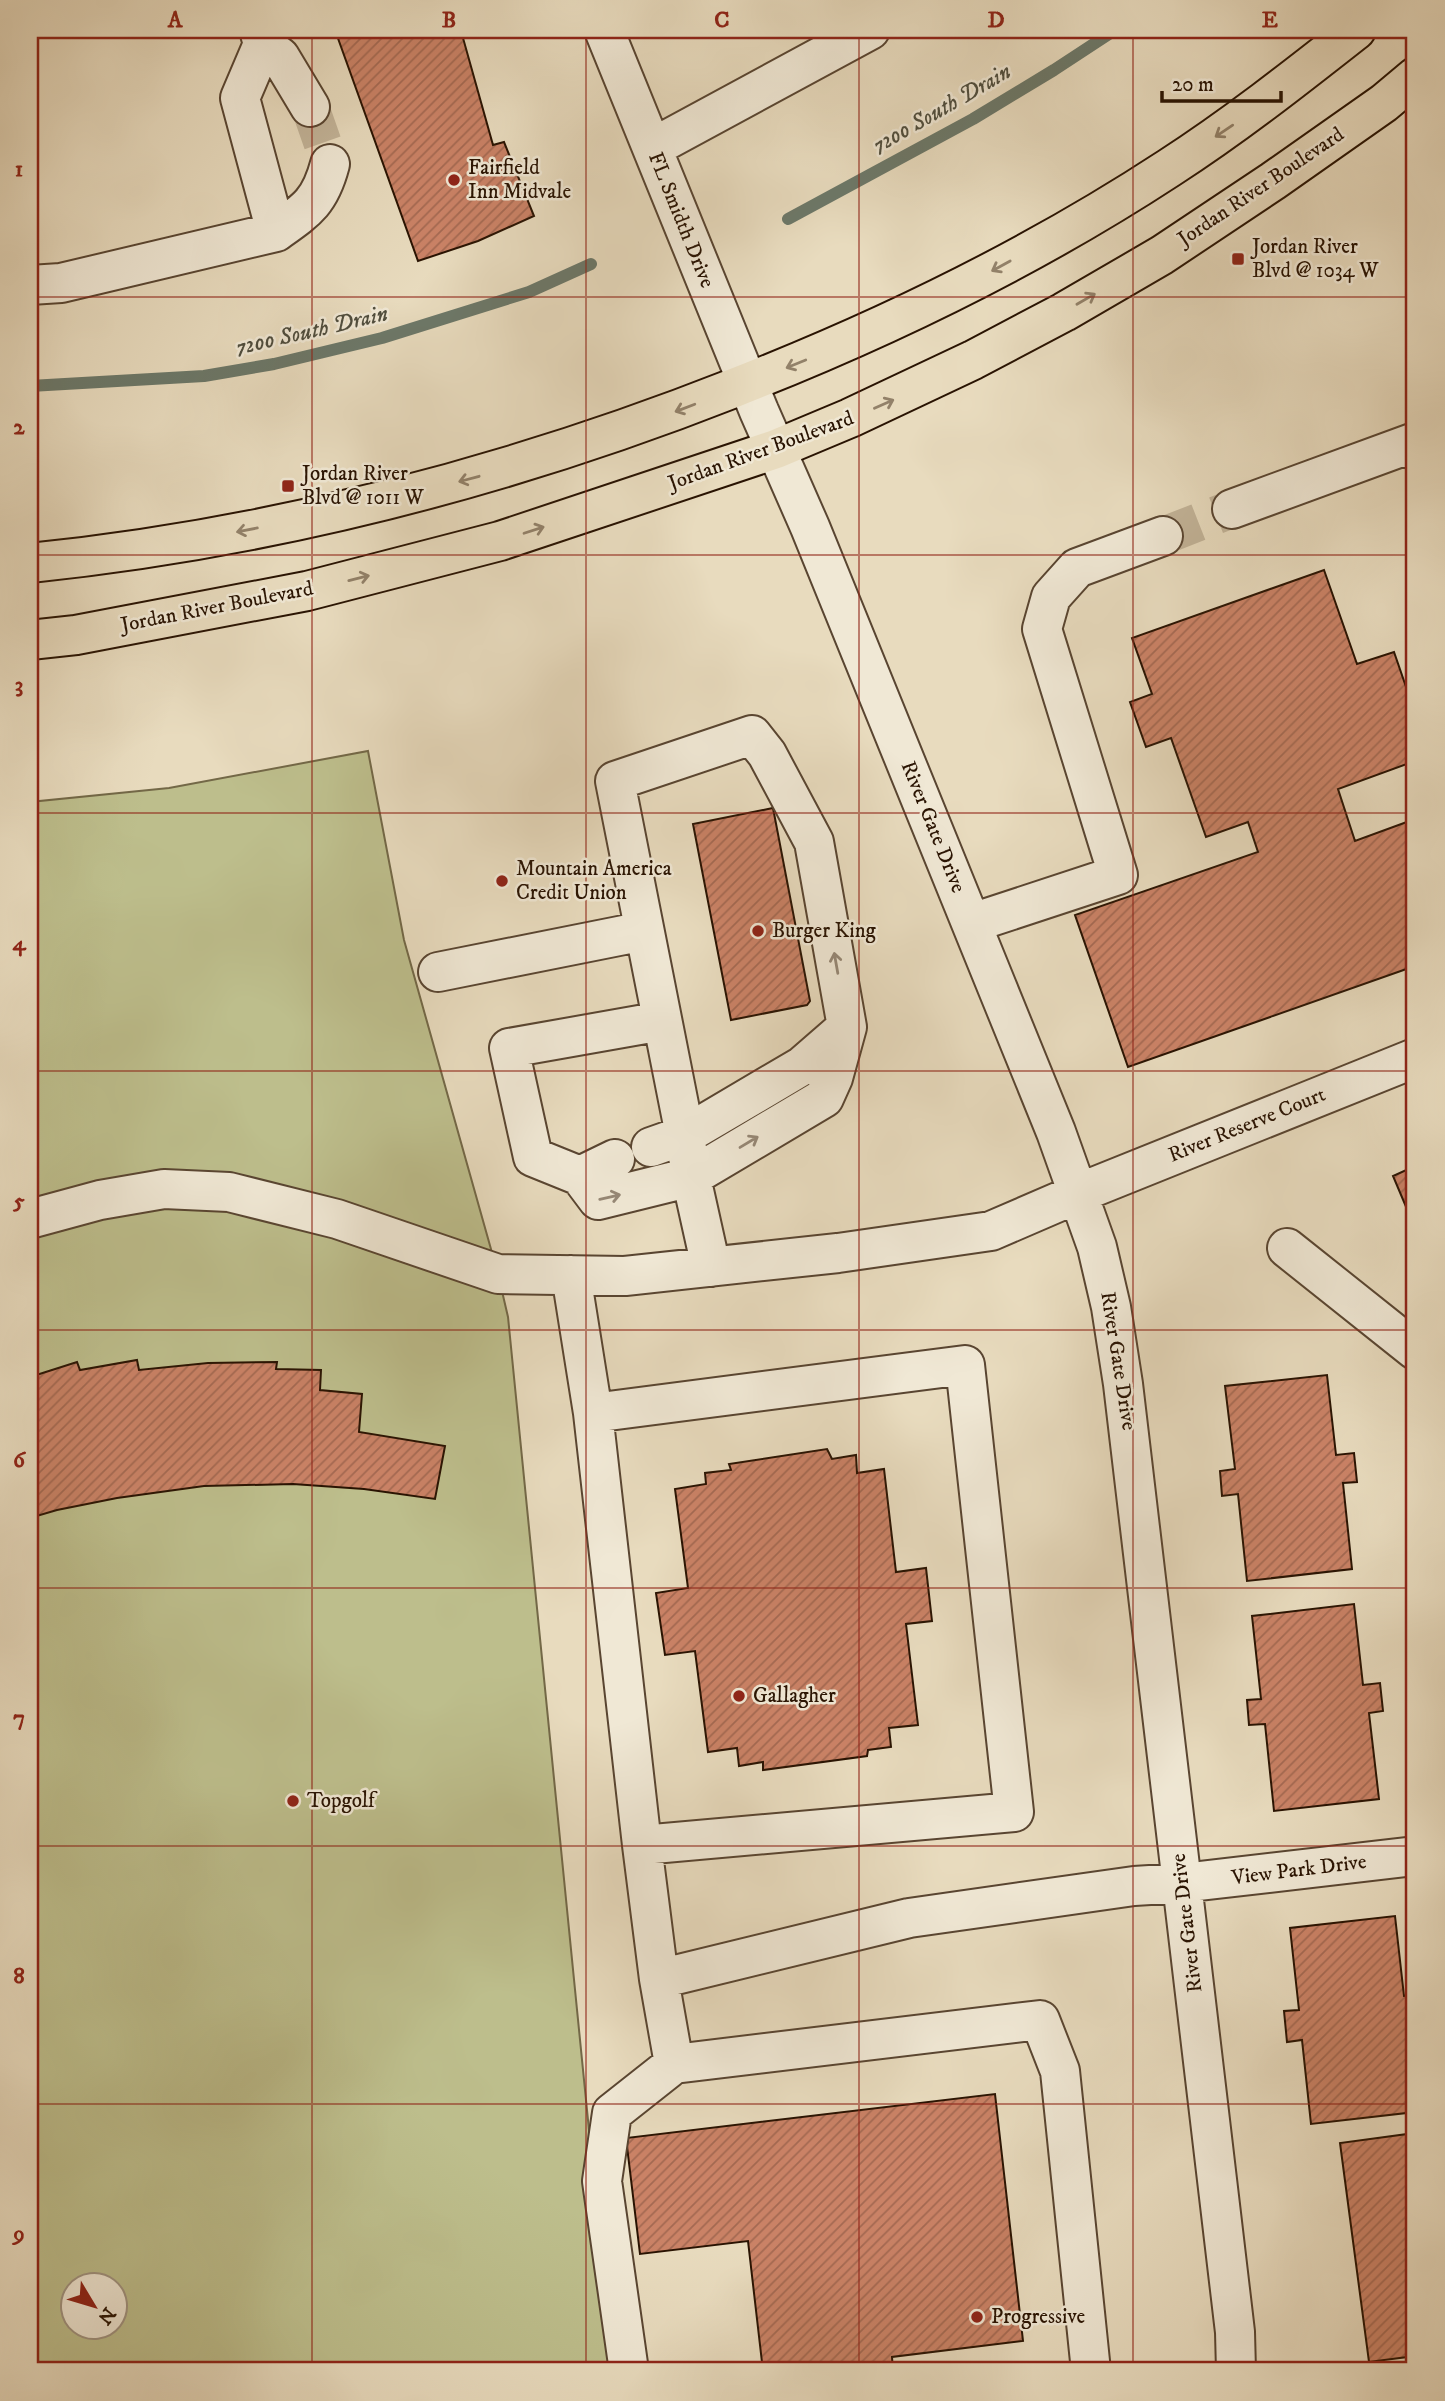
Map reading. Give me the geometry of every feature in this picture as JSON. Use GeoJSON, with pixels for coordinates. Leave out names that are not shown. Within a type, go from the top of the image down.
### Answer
{"type":"FeatureCollection","features":[{"type":"Feature","properties":{"kind":"main road"},"geometry":{"type":"LineString","coordinates":[[30,563],[90,557],[190,541],[379,503],[754,397],[836,348],[961,288],[1082,221],[1168,169],[1249,113],[1356,30]]}},
{"type":"Feature","properties":{"kind":"main road","name":"Jordan River Boulevard"},"geometry":{"type":"LineString","coordinates":[[30,640],[76,635],[307,591],[500,541],[776,449],[887,402],[974,360],[1162,255],[1384,103],[1415,77]]}},
{"type":"Feature","properties":{"kind":"street","name":"FL Smidth Drive"},"geometry":{"type":"LineString","coordinates":[[604,30],[754,397]]}},
{"type":"Feature","properties":{"kind":"street"},"geometry":{"type":"LineString","coordinates":[[652,148],[870,30]]}},
{"type":"Feature","properties":{"kind":"street"},"geometry":{"type":"LineString","coordinates":[[275,232],[240,98],[261,37],[280,57],[310,107]]}},
{"type":"Feature","properties":{"kind":"street"},"geometry":{"type":"LineString","coordinates":[[30,285],[61,283],[275,232],[307,210],[324,187],[330,164]]}},
{"type":"Feature","properties":{"kind":"street","name":"River Gate Drive"},"geometry":{"type":"LineString","coordinates":[[754,397],[972,923],[1079,1193],[1105,1277],[1123,1384],[1235,2332],[1236,2371]]}},
{"type":"Feature","properties":{"kind":"street"},"geometry":{"type":"LineString","coordinates":[[1232,509],[1412,443],[1415,452]]}},
{"type":"Feature","properties":{"kind":"street"},"geometry":{"type":"LineString","coordinates":[[972,923],[1118,875],[1042,629],[1051,597],[1077,568],[1163,536]]}},
{"type":"Feature","properties":{"kind":"street"},"geometry":{"type":"LineString","coordinates":[[662,1021],[509,1048],[533,1157],[580,1176],[598,1200],[691,1177],[824,1098],[833,1078],[848,1027],[814,842],[767,754],[752,735],[615,781],[662,1021],[668,1141],[691,1177],[711,1267]]}},
{"type":"Feature","properties":{"kind":"street"},"geometry":{"type":"LineString","coordinates":[[438,972],[644,931]]}},
{"type":"Feature","properties":{"kind":"street"},"geometry":{"type":"LineString","coordinates":[[668,1141],[802,1066],[848,1027]]}},
{"type":"Feature","properties":{"kind":"street","name":"River Reserve Court"},"geometry":{"type":"LineString","coordinates":[[30,1219],[100,1200],[164,1189],[229,1192],[337,1219],[498,1274],[625,1276],[838,1253],[991,1231],[1415,1058]]}},
{"type":"Feature","properties":{"kind":"street"},"geometry":{"type":"LineString","coordinates":[[580,1176],[615,1159]]}},
{"type":"Feature","properties":{"kind":"street"},"geometry":{"type":"LineString","coordinates":[[1287,1248],[1415,1350]]}},
{"type":"Feature","properties":{"kind":"street"},"geometry":{"type":"LineString","coordinates":[[571,1275],[593,1413],[642,1845],[659,1979],[674,2064]]}},
{"type":"Feature","properties":{"kind":"street"},"geometry":{"type":"LineString","coordinates":[[593,1413],[965,1365],[1014,1812],[642,1845]]}},
{"type":"Feature","properties":{"kind":"street","name":"View Park Drive"},"geometry":{"type":"LineString","coordinates":[[659,1979],[909,1918],[1134,1886],[1182,1883],[1415,1856]]}},
{"type":"Feature","properties":{"kind":"street"},"geometry":{"type":"LineString","coordinates":[[629,2371],[602,2181],[612,2113],[674,2064],[1040,2020],[1060,2071],[1091,2371]]}},
{"type":"Feature","properties":{"kind":"green space","name":"Topgolf"},"geometry":{"type":"Polygon","coordinates":[[[368,751],[404,940],[508,1317],[613,2371],[30,2371],[30,802],[169,788],[368,751]]]}},
{"type":"Feature","properties":{"kind":"building","name":"Fairfield Inn Midvale"},"geometry":{"type":"Polygon","coordinates":[[[335,30],[475,30],[463,38],[493,145],[504,142],[534,216],[478,241],[418,261],[335,30]]]}},
{"type":"Feature","properties":{"kind":"building"},"geometry":{"type":"Polygon","coordinates":[[[1324,570],[1357,664],[1394,652],[1415,713],[1415,761],[1338,789],[1355,841],[1415,819],[1415,966],[1128,1067],[1075,915],[1258,852],[1248,822],[1206,837],[1171,738],[1146,747],[1130,702],[1152,694],[1132,638],[1324,570]]]}},
{"type":"Feature","properties":{"kind":"building"},"geometry":{"type":"Polygon","coordinates":[[[773,808],[810,1001],[807,1005],[731,1020],[693,824],[773,808]]]}},
{"type":"Feature","properties":{"kind":"building"},"geometry":{"type":"Polygon","coordinates":[[[1415,1166],[1415,1228],[1393,1176],[1415,1166]]]}},
{"type":"Feature","properties":{"kind":"building"},"geometry":{"type":"Polygon","coordinates":[[[137,1360],[139,1370],[208,1363],[277,1362],[276,1369],[321,1370],[320,1390],[362,1394],[359,1432],[445,1446],[435,1499],[364,1489],[293,1484],[204,1486],[117,1498],[30,1518],[30,1377],[77,1362],[80,1370],[137,1360]]]}},
{"type":"Feature","properties":{"kind":"building"},"geometry":{"type":"Polygon","coordinates":[[[1327,1375],[1336,1455],[1354,1453],[1357,1482],[1343,1483],[1352,1569],[1247,1581],[1238,1494],[1222,1496],[1220,1471],[1235,1469],[1225,1386],[1327,1375]]]}},
{"type":"Feature","properties":{"kind":"building"},"geometry":{"type":"Polygon","coordinates":[[[827,1449],[832,1459],[856,1455],[857,1473],[884,1469],[896,1572],[926,1568],[932,1621],[906,1624],[918,1725],[889,1728],[891,1747],[868,1750],[867,1756],[763,1770],[763,1762],[739,1766],[737,1748],[708,1752],[695,1651],[665,1655],[656,1593],[688,1588],[675,1489],[706,1484],[705,1473],[731,1470],[729,1464],[827,1449]]]}},
{"type":"Feature","properties":{"kind":"building"},"geometry":{"type":"Polygon","coordinates":[[[1354,1604],[1363,1685],[1380,1683],[1383,1711],[1369,1713],[1379,1799],[1274,1811],[1265,1724],[1249,1725],[1247,1700],[1261,1699],[1252,1616],[1354,1604]]]}},
{"type":"Feature","properties":{"kind":"building"},"geometry":{"type":"Polygon","coordinates":[[[1395,1916],[1404,1996],[1415,1995],[1415,2027],[1407,2028],[1415,2112],[1311,2124],[1302,2040],[1287,2042],[1284,2011],[1299,2010],[1290,1928],[1395,1916]]]}},
{"type":"Feature","properties":{"kind":"building"},"geometry":{"type":"Polygon","coordinates":[[[995,2094],[1023,2341],[892,2357],[893,2371],[763,2371],[748,2241],[640,2254],[626,2138],[995,2094]]]}},
{"type":"Feature","properties":{"kind":"building"},"geometry":{"type":"Polygon","coordinates":[[[1415,2133],[1415,2356],[1369,2362],[1340,2143],[1415,2133]]]}},
{"type":"Feature","properties":{"kind":"waterway","name":"7200 South Drain"},"geometry":{"type":"LineString","coordinates":[[788,219],[973,119],[1115,30]]}},
{"type":"Feature","properties":{"kind":"waterway","name":"7200 South Drain"},"geometry":{"type":"LineString","coordinates":[[30,386],[204,376],[274,364],[382,338],[529,292],[591,264]]}},
{"type":"Feature","properties":{"kind":"tunnel"},"geometry":{"type":"LineString","coordinates":[[310,107],[330,164]]}},
{"type":"Feature","properties":{"kind":"tunnel"},"geometry":{"type":"LineString","coordinates":[[1163,536],[1232,509]]}},
{"type":"Feature","properties":{"kind":"place","name":"Fairfield Inn Midvale"},"geometry":{"type":"Point","coordinates":[454,180]}},
{"type":"Feature","properties":{"kind":"place","name":"Jordan River Blvd @ 1034 W"},"geometry":{"type":"Point","coordinates":[1238,259]}},
{"type":"Feature","properties":{"kind":"place","name":"Jordan River Blvd @ 1011 W"},"geometry":{"type":"Point","coordinates":[288,486]}},
{"type":"Feature","properties":{"kind":"place","name":"Mountain America Credit Union"},"geometry":{"type":"Point","coordinates":[502,881]}},
{"type":"Feature","properties":{"kind":"place","name":"Burger King"},"geometry":{"type":"Point","coordinates":[758,931]}},
{"type":"Feature","properties":{"kind":"place","name":"Gallagher"},"geometry":{"type":"Point","coordinates":[739,1696]}},
{"type":"Feature","properties":{"kind":"place","name":"Topgolf"},"geometry":{"type":"Point","coordinates":[293,1801]}},
{"type":"Feature","properties":{"kind":"place","name":"Progressive"},"geometry":{"type":"Point","coordinates":[977,2317]}}]}
